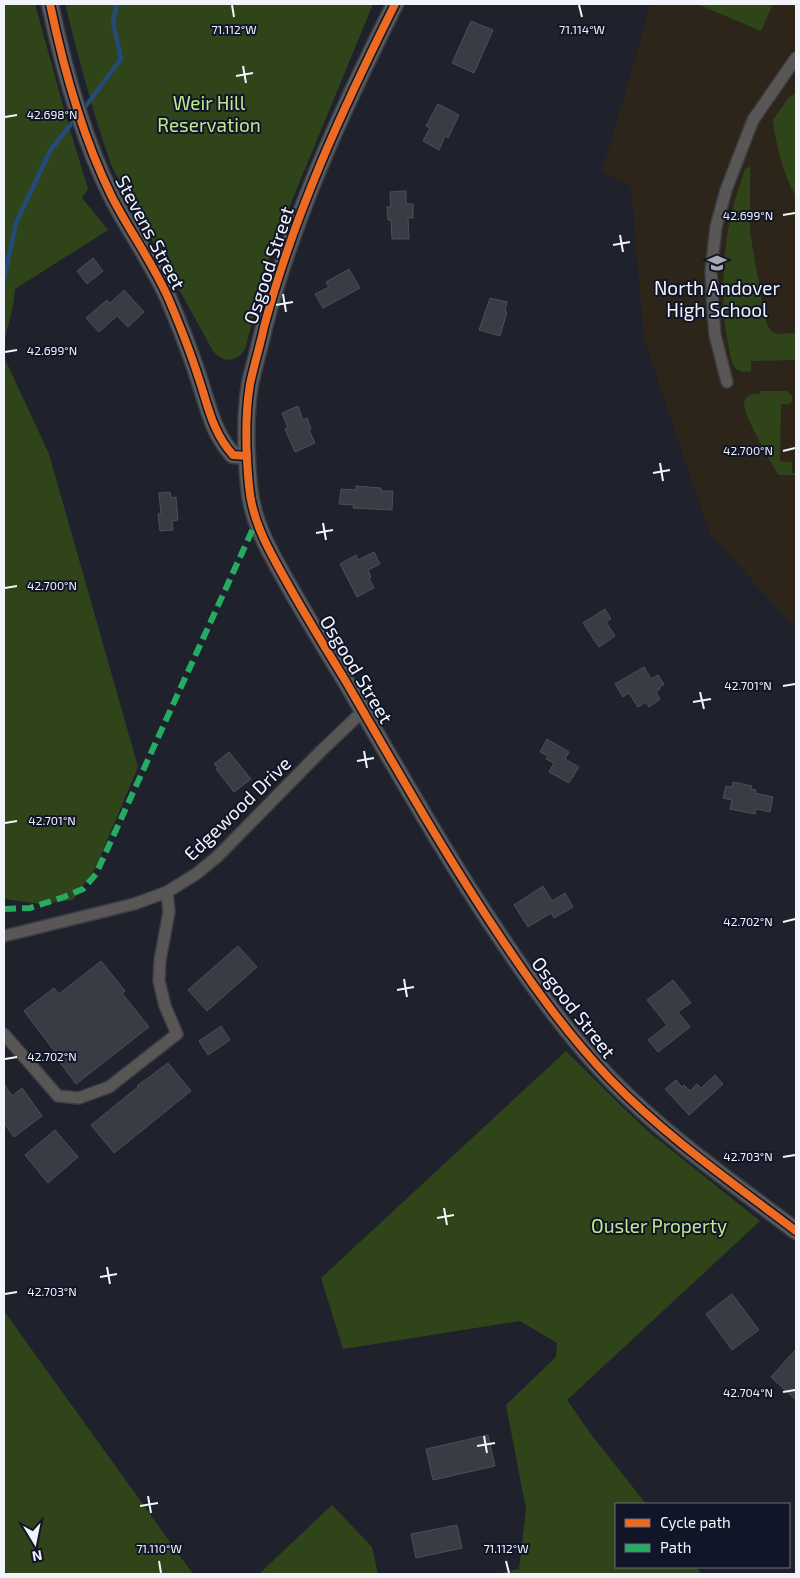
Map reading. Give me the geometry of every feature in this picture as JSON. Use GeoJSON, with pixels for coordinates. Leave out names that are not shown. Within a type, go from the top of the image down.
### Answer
{"type":"FeatureCollection","features":[{"type":"Feature","properties":{"kind":"street","name":"Stevens Street"},"geometry":{"type":"LineString","coordinates":[[50,4],[55,32],[75,99],[90,145],[111,194],[169,300],[191,355],[214,427],[223,444],[233,455],[247,456]]}},
{"type":"Feature","properties":{"kind":"street","name":"Osgood Street"},"geometry":{"type":"LineString","coordinates":[[395,4],[328,146],[289,244],[270,308],[250,385],[247,456],[249,490],[256,522],[265,543],[462,880],[535,988],[574,1038],[612,1081],[651,1117],[696,1154],[796,1231]]}},
{"type":"Feature","properties":{"kind":"street"},"geometry":{"type":"LineString","coordinates":[[726,382],[715,335],[713,311],[711,271],[716,227],[726,190],[753,120],[796,58]]}},
{"type":"Feature","properties":{"kind":"street","name":"Edgewood Drive"},"geometry":{"type":"LineString","coordinates":[[4,936],[134,904],[167,892],[196,874],[217,857],[363,711]]}},
{"type":"Feature","properties":{"kind":"street"},"geometry":{"type":"LineString","coordinates":[[4,1034],[58,1096],[79,1098],[109,1087],[178,1034],[165,1006],[158,981],[169,912],[167,892]]}},
{"type":"Feature","properties":{"kind":"shaded area","name":"North Andover High School"},"geometry":{"type":"Polygon","coordinates":[[[651,4],[796,4],[796,629],[710,534],[644,339],[631,187],[602,172],[651,4]]]}},
{"type":"Feature","properties":{"kind":"green space"},"geometry":{"type":"Polygon","coordinates":[[[4,4],[35,4],[88,189],[82,198],[108,230],[15,289],[4,342],[4,4]]]}},
{"type":"Feature","properties":{"kind":"green space","name":"Weir Hill Reservation"},"geometry":{"type":"Polygon","coordinates":[[[65,4],[373,4],[272,249],[245,349],[242,354],[234,359],[221,358],[213,351],[112,167],[92,107],[65,4]]]}},
{"type":"Feature","properties":{"kind":"green space"},"geometry":{"type":"Polygon","coordinates":[[[697,4],[773,4],[761,31],[697,4]]]}},
{"type":"Feature","properties":{"kind":"green space"},"geometry":{"type":"Polygon","coordinates":[[[796,93],[796,197],[787,179],[781,160],[773,120],[789,97],[796,93]]]}},
{"type":"Feature","properties":{"kind":"green space"},"geometry":{"type":"Polygon","coordinates":[[[750,166],[750,232],[764,314],[766,322],[774,333],[796,333],[796,360],[751,361],[751,371],[744,372],[736,368],[731,357],[726,334],[723,278],[727,236],[732,210],[745,169],[750,166]]]}},
{"type":"Feature","properties":{"kind":"green space"},"geometry":{"type":"Polygon","coordinates":[[[4,357],[49,454],[138,767],[96,867],[73,900],[41,904],[4,899],[4,357]]]}},
{"type":"Feature","properties":{"kind":"green space"},"geometry":{"type":"Polygon","coordinates":[[[760,391],[786,391],[792,395],[790,404],[781,404],[780,461],[792,462],[792,473],[796,473],[796,475],[778,474],[747,416],[744,402],[746,397],[760,394],[760,391]]]}},
{"type":"Feature","properties":{"kind":"green space","name":"Ousler Property"},"geometry":{"type":"Polygon","coordinates":[[[566,1051],[649,1132],[760,1221],[567,1400],[590,1433],[645,1503],[615,1503],[615,1568],[697,1568],[702,1574],[496,1574],[519,1569],[526,1509],[506,1405],[556,1357],[557,1343],[520,1321],[343,1349],[321,1278],[566,1051]]]}},
{"type":"Feature","properties":{"kind":"green space"},"geometry":{"type":"Polygon","coordinates":[[[4,1311],[193,1574],[4,1574],[4,1311]]]}},
{"type":"Feature","properties":{"kind":"green space"},"geometry":{"type":"Polygon","coordinates":[[[332,1505],[372,1547],[378,1574],[259,1574],[332,1505]]]}},
{"type":"Feature","properties":{"kind":"building"},"geometry":{"type":"Polygon","coordinates":[[[471,21],[493,30],[474,73],[452,63],[471,21]]]}},
{"type":"Feature","properties":{"kind":"building"},"geometry":{"type":"Polygon","coordinates":[[[438,104],[459,115],[448,138],[445,136],[439,150],[423,141],[430,128],[426,126],[438,104]]]}},
{"type":"Feature","properties":{"kind":"building"},"geometry":{"type":"Polygon","coordinates":[[[406,191],[406,204],[413,204],[413,218],[408,218],[409,239],[392,239],[391,220],[388,220],[387,207],[391,207],[390,192],[406,191]]]}},
{"type":"Feature","properties":{"kind":"building"},"geometry":{"type":"Polygon","coordinates":[[[93,258],[103,271],[87,284],[77,271],[93,258]]]}},
{"type":"Feature","properties":{"kind":"building"},"geometry":{"type":"Polygon","coordinates":[[[349,269],[360,288],[323,308],[315,294],[329,287],[326,282],[349,269]]]}},
{"type":"Feature","properties":{"kind":"building"},"geometry":{"type":"Polygon","coordinates":[[[124,290],[144,312],[128,327],[117,316],[99,332],[86,318],[107,300],[110,303],[124,290]]]}},
{"type":"Feature","properties":{"kind":"building"},"geometry":{"type":"Polygon","coordinates":[[[490,298],[507,302],[505,311],[507,312],[500,336],[479,330],[490,298]]]}},
{"type":"Feature","properties":{"kind":"building"},"geometry":{"type":"Polygon","coordinates":[[[298,406],[303,420],[307,418],[311,429],[309,430],[315,443],[295,452],[285,429],[288,428],[282,413],[298,406]]]}},
{"type":"Feature","properties":{"kind":"building"},"geometry":{"type":"Polygon","coordinates":[[[356,486],[381,488],[381,491],[393,491],[392,510],[353,508],[354,505],[339,504],[341,489],[356,490],[356,486]]]}},
{"type":"Feature","properties":{"kind":"building"},"geometry":{"type":"Polygon","coordinates":[[[170,492],[171,498],[176,497],[178,520],[172,521],[173,530],[160,531],[158,514],[161,514],[159,493],[170,492]]]}},
{"type":"Feature","properties":{"kind":"building"},"geometry":{"type":"Polygon","coordinates":[[[374,552],[380,564],[368,570],[371,577],[369,578],[374,588],[357,597],[340,564],[356,555],[358,560],[374,552]]]}},
{"type":"Feature","properties":{"kind":"building"},"geometry":{"type":"Polygon","coordinates":[[[605,609],[611,619],[606,622],[615,636],[599,647],[583,623],[605,609]]]}},
{"type":"Feature","properties":{"kind":"building"},"geometry":{"type":"Polygon","coordinates":[[[644,667],[651,679],[658,675],[664,684],[656,692],[660,699],[649,707],[646,702],[638,707],[629,693],[623,697],[615,684],[644,667]]]}},
{"type":"Feature","properties":{"kind":"building"},"geometry":{"type":"Polygon","coordinates":[[[547,739],[569,752],[565,759],[579,767],[569,783],[549,772],[554,763],[546,759],[548,756],[540,752],[547,739]]]}},
{"type":"Feature","properties":{"kind":"building"},"geometry":{"type":"Polygon","coordinates":[[[229,752],[251,779],[234,792],[214,764],[229,752]]]}},
{"type":"Feature","properties":{"kind":"building"},"geometry":{"type":"Polygon","coordinates":[[[733,782],[752,786],[751,789],[756,790],[755,793],[773,797],[770,812],[756,809],[755,814],[730,809],[732,800],[723,798],[726,786],[732,787],[733,782]]]}},
{"type":"Feature","properties":{"kind":"building"},"geometry":{"type":"Polygon","coordinates":[[[543,886],[552,901],[565,893],[573,907],[554,918],[551,913],[528,927],[514,905],[543,886]]]}},
{"type":"Feature","properties":{"kind":"building"},"geometry":{"type":"Polygon","coordinates":[[[238,946],[257,967],[207,1011],[188,990],[238,946]]]}},
{"type":"Feature","properties":{"kind":"building"},"geometry":{"type":"Polygon","coordinates":[[[101,961],[125,991],[122,993],[149,1027],[76,1084],[56,1057],[58,1056],[24,1011],[54,988],[59,994],[101,961]]]}},
{"type":"Feature","properties":{"kind":"building"},"geometry":{"type":"Polygon","coordinates":[[[673,980],[691,1003],[678,1012],[690,1027],[658,1052],[648,1040],[667,1025],[647,1000],[673,980]]]}},
{"type":"Feature","properties":{"kind":"building"},"geometry":{"type":"Polygon","coordinates":[[[221,1026],[230,1040],[208,1055],[199,1041],[221,1026]]]}},
{"type":"Feature","properties":{"kind":"building"},"geometry":{"type":"Polygon","coordinates":[[[168,1063],[191,1091],[114,1153],[91,1125],[137,1086],[168,1063]]]}},
{"type":"Feature","properties":{"kind":"building"},"geometry":{"type":"Polygon","coordinates":[[[715,1075],[723,1084],[689,1115],[665,1089],[676,1080],[682,1087],[684,1085],[690,1091],[697,1084],[701,1088],[715,1075]]]}},
{"type":"Feature","properties":{"kind":"building"},"geometry":{"type":"Polygon","coordinates":[[[4,1084],[12,1096],[22,1088],[42,1116],[14,1137],[4,1123],[4,1084]]]}},
{"type":"Feature","properties":{"kind":"building"},"geometry":{"type":"Polygon","coordinates":[[[55,1130],[78,1157],[48,1183],[25,1155],[55,1130]]]}},
{"type":"Feature","properties":{"kind":"building"},"geometry":{"type":"Polygon","coordinates":[[[732,1294],[759,1330],[732,1350],[706,1314],[732,1294]]]}},
{"type":"Feature","properties":{"kind":"building"},"geometry":{"type":"Polygon","coordinates":[[[796,1349],[796,1400],[771,1377],[796,1349]]]}},
{"type":"Feature","properties":{"kind":"building"},"geometry":{"type":"Polygon","coordinates":[[[488,1435],[495,1466],[433,1480],[426,1449],[488,1435]]]}},
{"type":"Feature","properties":{"kind":"building"},"geometry":{"type":"Polygon","coordinates":[[[457,1525],[462,1548],[416,1558],[411,1534],[457,1525]]]}},
{"type":"Feature","properties":{"kind":"waterway"},"geometry":{"type":"LineString","coordinates":[[82,111],[121,59],[113,22],[117,4]]}},
{"type":"Feature","properties":{"kind":"waterway"},"geometry":{"type":"LineString","coordinates":[[4,279],[16,223],[50,151],[75,119]]}},
{"type":"Feature","properties":{"kind":"marked path"},"geometry":{"type":"LineString","coordinates":[[4,909],[30,908],[64,897],[83,889],[96,874],[256,522]]}},
{"type":"Feature","properties":{"kind":"cycle path"},"geometry":{"type":"LineString","coordinates":[[50,4],[75,101],[91,150],[101,173],[118,208],[164,288],[192,357],[215,428],[233,455],[247,456]]}},
{"type":"Feature","properties":{"kind":"cycle path"},"geometry":{"type":"LineString","coordinates":[[395,4],[321,162],[290,243],[264,327],[250,384],[247,408],[248,474],[254,513],[263,538],[282,574],[420,809],[479,904],[551,1010],[610,1079],[631,1100],[700,1159],[796,1231]]}},
{"type":"Feature","properties":{"kind":"place","name":"North Andover High School"},"geometry":{"type":"Point","coordinates":[717,263]}}]}
